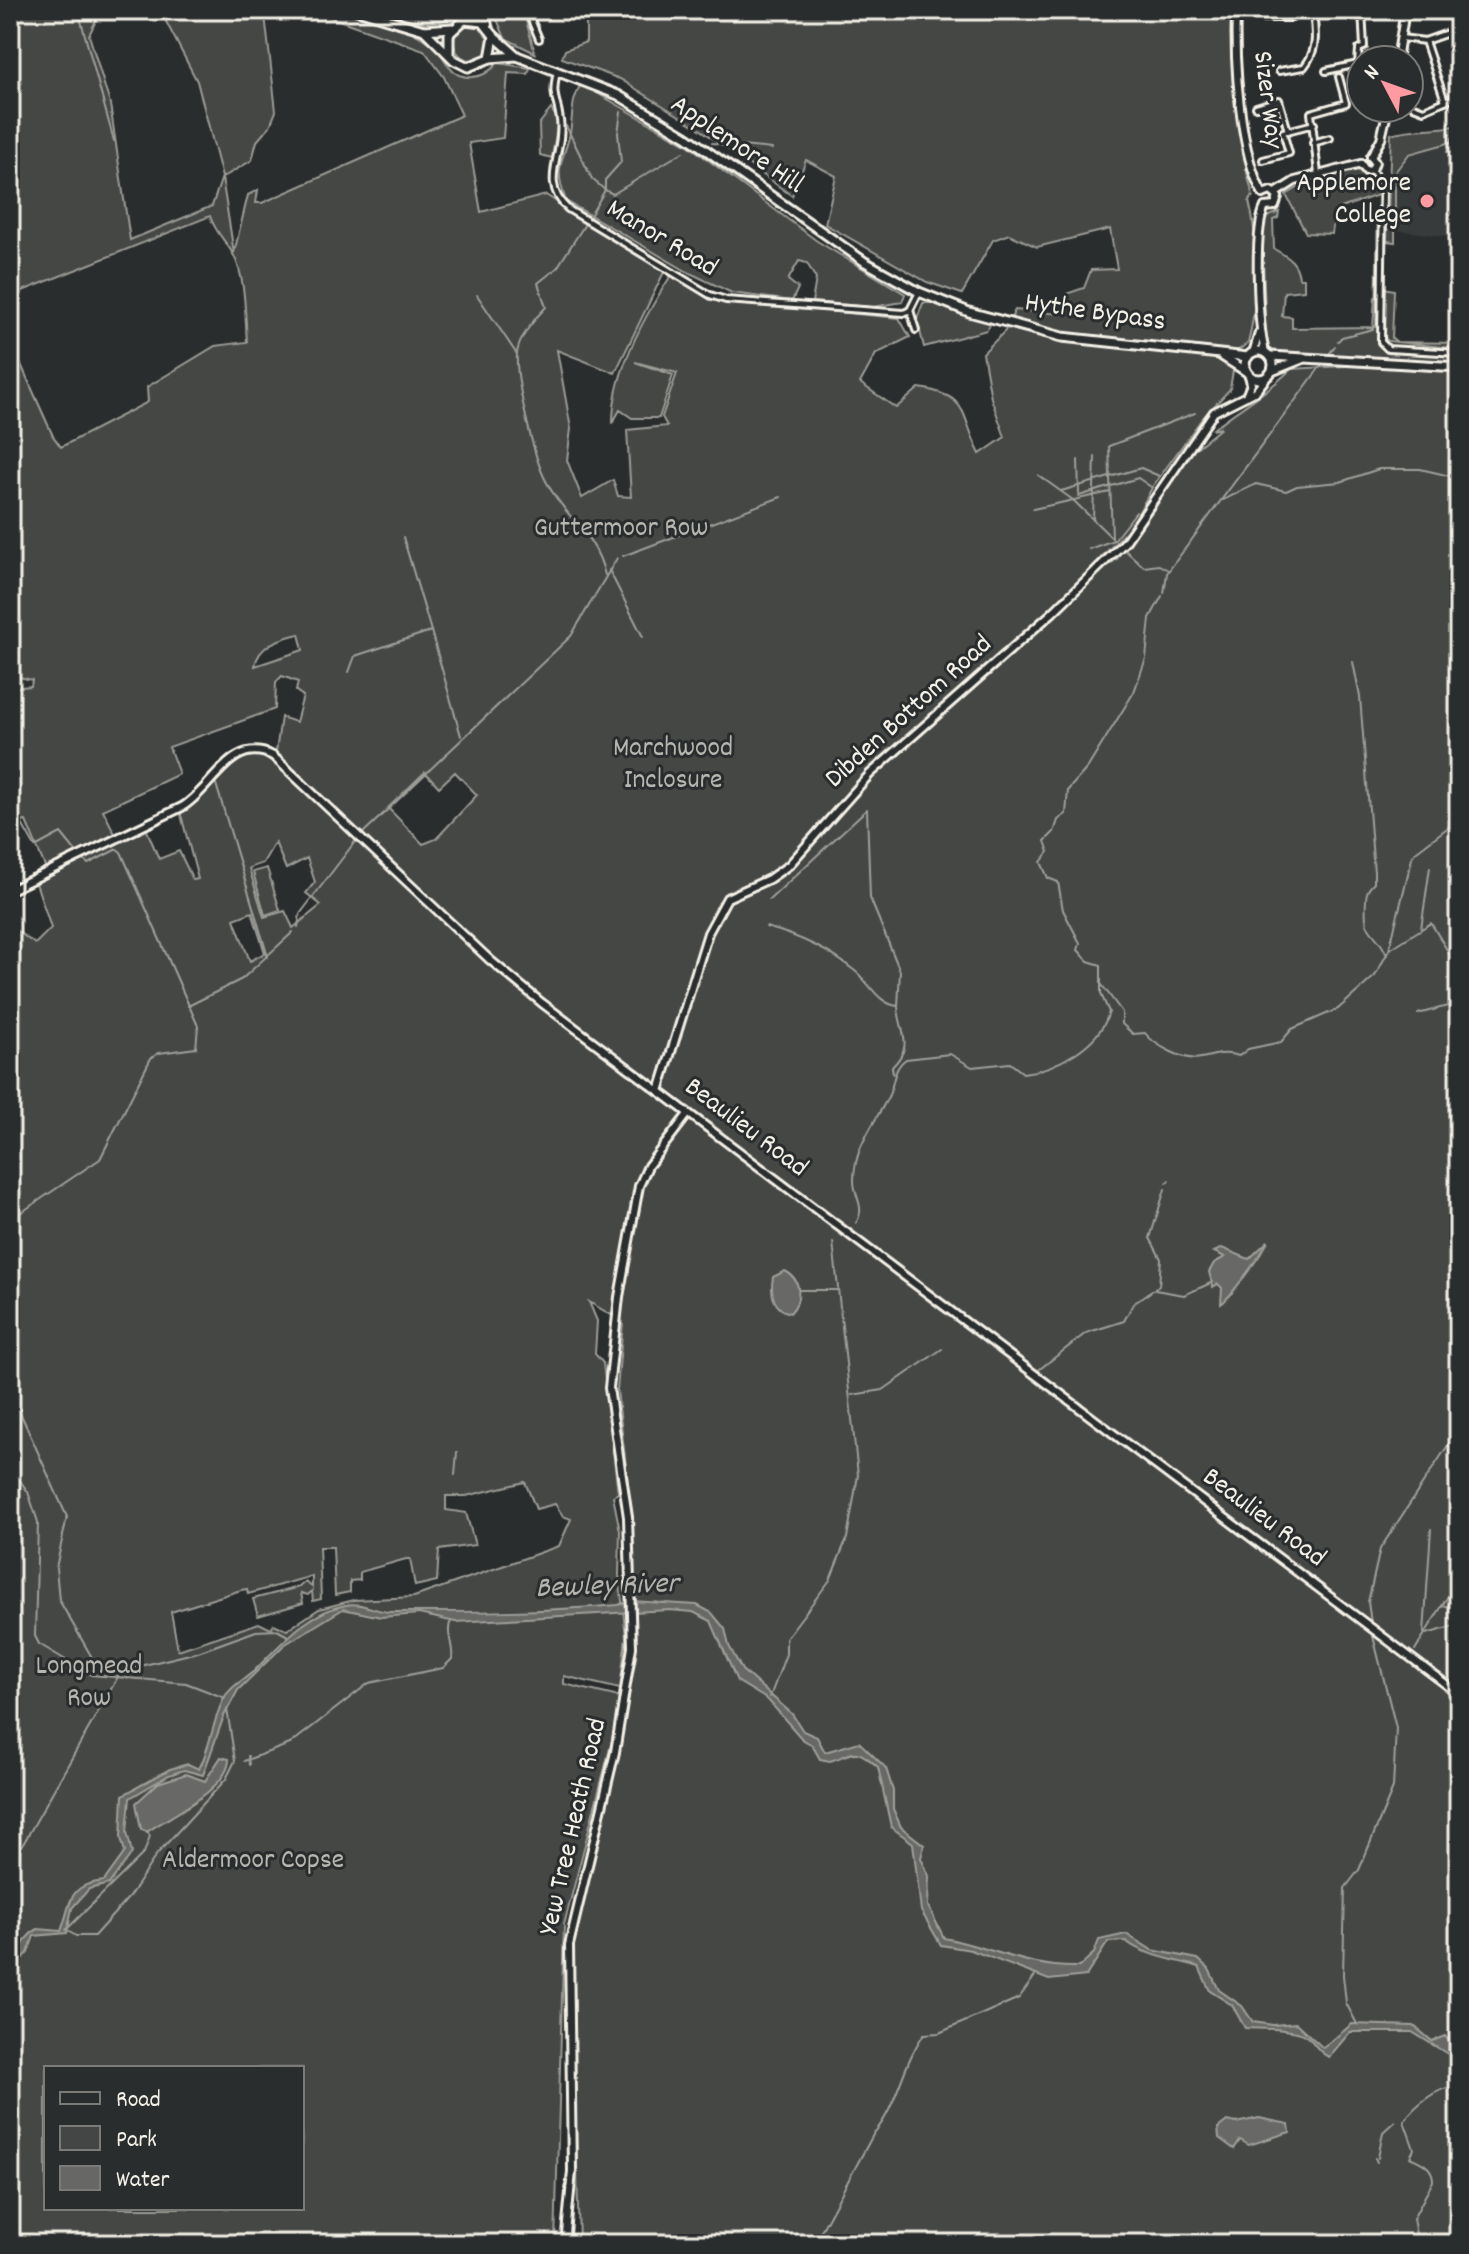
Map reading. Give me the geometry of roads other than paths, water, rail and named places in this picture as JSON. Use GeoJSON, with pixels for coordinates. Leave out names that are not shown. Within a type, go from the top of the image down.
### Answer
{"type":"FeatureCollection","features":[{"type":"Feature","properties":{"kind":"main road"},"geometry":{"type":"LineString","coordinates":[[357,10],[424,30],[452,28],[464,20],[477,20],[488,26],[494,36],[490,58],[468,67],[460,65],[424,30]]}},
{"type":"Feature","properties":{"kind":"main road"},"geometry":{"type":"LineString","coordinates":[[449,53],[447,40],[452,28]]}},
{"type":"Feature","properties":{"kind":"main road","name":"Applemore Hill"},"geometry":{"type":"LineString","coordinates":[[494,36],[517,56]]}},
{"type":"Feature","properties":{"kind":"main road","name":"Applemore Hill"},"geometry":{"type":"LineString","coordinates":[[490,58],[517,56],[618,95],[686,136],[865,262],[919,292]]}},
{"type":"Feature","properties":{"kind":"main road","name":"Hythe Bypass"},"geometry":{"type":"LineString","coordinates":[[919,292],[969,312],[1062,337],[1222,355],[1268,354]]}},
{"type":"Feature","properties":{"kind":"main road"},"geometry":{"type":"LineString","coordinates":[[1270,374],[1268,354],[1459,367]]}},
{"type":"Feature","properties":{"kind":"main road","name":"Hythe Bypass"},"geometry":{"type":"LineString","coordinates":[[1222,355],[1248,373]]}},
{"type":"Feature","properties":{"kind":"main road"},"geometry":{"type":"LineString","coordinates":[[1250,355],[1248,373],[1260,379],[1304,358]]}},
{"type":"Feature","properties":{"kind":"street"},"geometry":{"type":"LineString","coordinates":[[464,20],[476,10]]}},
{"type":"Feature","properties":{"kind":"street"},"geometry":{"type":"LineString","coordinates":[[485,10],[488,26]]}},
{"type":"Feature","properties":{"kind":"street"},"geometry":{"type":"LineString","coordinates":[[527,10],[539,39]]}},
{"type":"Feature","properties":{"kind":"street","name":"Sizer Way"},"geometry":{"type":"LineString","coordinates":[[1236,10],[1239,88],[1250,158],[1265,207]]}},
{"type":"Feature","properties":{"kind":"street"},"geometry":{"type":"LineString","coordinates":[[1260,18],[1292,18],[1300,10]]}},
{"type":"Feature","properties":{"kind":"street"},"geometry":{"type":"LineString","coordinates":[[1279,71],[1304,67],[1313,55],[1316,47],[1313,10]]}},
{"type":"Feature","properties":{"kind":"street"},"geometry":{"type":"LineString","coordinates":[[1326,71],[1358,64],[1358,52],[1364,47],[1362,10]]}},
{"type":"Feature","properties":{"kind":"street"},"geometry":{"type":"LineString","coordinates":[[1400,44],[1405,10]]}},
{"type":"Feature","properties":{"kind":"street"},"geometry":{"type":"LineString","coordinates":[[1401,38],[1425,41],[1459,29]]}},
{"type":"Feature","properties":{"kind":"street"},"geometry":{"type":"LineString","coordinates":[[1425,41],[1445,101]]}},
{"type":"Feature","properties":{"kind":"street","name":"Manor Road"},"geometry":{"type":"LineString","coordinates":[[557,69],[554,103],[560,129],[552,178],[558,201],[568,209],[710,295],[726,300],[904,313],[910,310]]}},
{"type":"Feature","properties":{"kind":"street"},"geometry":{"type":"LineString","coordinates":[[1318,175],[1311,113],[1346,103],[1339,77]]}},
{"type":"Feature","properties":{"kind":"street"},"geometry":{"type":"LineString","coordinates":[[1425,108],[1459,95]]}},
{"type":"Feature","properties":{"kind":"street"},"geometry":{"type":"LineString","coordinates":[[1256,107],[1279,100],[1289,153],[1263,160]]}},
{"type":"Feature","properties":{"kind":"street"},"geometry":{"type":"LineString","coordinates":[[1285,132],[1314,124]]}},
{"type":"Feature","properties":{"kind":"street"},"geometry":{"type":"LineString","coordinates":[[1371,157],[1381,139],[1384,124]]}},
{"type":"Feature","properties":{"kind":"street"},"geometry":{"type":"LineString","coordinates":[[1313,143],[1330,138]]}},
{"type":"Feature","properties":{"kind":"street"},"geometry":{"type":"LineString","coordinates":[[1371,157],[1364,157],[1361,164],[1364,170],[1372,170]]}},
{"type":"Feature","properties":{"kind":"street"},"geometry":{"type":"LineString","coordinates":[[1371,157],[1375,162],[1372,170]]}},
{"type":"Feature","properties":{"kind":"street"},"geometry":{"type":"LineString","coordinates":[[1263,194],[1276,193],[1295,181],[1361,164]]}},
{"type":"Feature","properties":{"kind":"street"},"geometry":{"type":"LineString","coordinates":[[1372,170],[1383,188],[1381,342],[1388,349],[1459,353]]}},
{"type":"Feature","properties":{"kind":"street"},"geometry":{"type":"LineString","coordinates":[[1268,354],[1260,330],[1259,224],[1265,207],[1277,204],[1276,193]]}},
{"type":"Feature","properties":{"kind":"street"},"geometry":{"type":"LineString","coordinates":[[916,330],[910,310],[919,292]]}},
{"type":"Feature","properties":{"kind":"street"},"geometry":{"type":"LineString","coordinates":[[1250,355],[1260,330]]}},
{"type":"Feature","properties":{"kind":"street"},"geometry":{"type":"LineString","coordinates":[[1247,394],[1251,384],[1248,373]]}},
{"type":"Feature","properties":{"kind":"street","name":"Dibden Bottom Road"},"geometry":{"type":"LineString","coordinates":[[659,1091],[708,933],[727,898],[789,865],[870,774],[1052,613],[1125,542],[1214,412],[1263,385],[1270,374]]}},
{"type":"Feature","properties":{"kind":"street","name":"Beaulieu Road"},"geometry":{"type":"LineString","coordinates":[[10,890],[65,866],[193,801],[239,753],[264,751],[292,772],[508,975],[1459,1694]]}},
{"type":"Feature","properties":{"kind":"street","name":"Yew Tree Heath Road"},"geometry":{"type":"LineString","coordinates":[[565,2244],[572,2171],[569,1945],[627,1695],[631,1613],[628,1517],[611,1421],[610,1363],[639,1186],[648,1166],[688,1114]]}},
{"type":"Feature","properties":{"kind":"water"},"geometry":{"type":"Polygon","coordinates":[[[1268,1241],[1221,1304],[1222,1288],[1218,1284],[1213,1287],[1209,1272],[1214,1263],[1225,1257],[1214,1252],[1222,1248],[1249,1259],[1268,1241]]]}},
{"type":"Feature","properties":{"kind":"water"},"geometry":{"type":"Polygon","coordinates":[[[785,1271],[795,1279],[798,1290],[797,1302],[790,1313],[776,1304],[772,1289],[773,1277],[785,1271]]]}},
{"type":"Feature","properties":{"kind":"water"},"geometry":{"type":"Polygon","coordinates":[[[631,1601],[697,1605],[712,1613],[725,1629],[729,1646],[742,1670],[792,1714],[803,1731],[817,1737],[825,1752],[859,1742],[886,1768],[893,1791],[893,1809],[901,1827],[924,1845],[921,1858],[929,1876],[928,1906],[944,1938],[1044,1965],[1079,1967],[1094,1953],[1099,1940],[1126,1934],[1152,1950],[1198,1959],[1209,1969],[1219,1990],[1242,2006],[1253,2022],[1273,2025],[1296,2023],[1323,2048],[1352,2024],[1414,2026],[1432,2041],[1445,2036],[1459,2053],[1459,2061],[1412,2032],[1350,2032],[1329,2057],[1300,2033],[1245,2028],[1232,2005],[1210,1991],[1199,1967],[1151,1954],[1126,1941],[1108,1942],[1086,1976],[1049,1980],[971,1950],[941,1945],[921,1911],[913,1843],[891,1827],[878,1767],[859,1753],[830,1761],[820,1759],[812,1745],[802,1739],[768,1700],[737,1681],[711,1621],[693,1612],[669,1610],[455,1622],[419,1614],[381,1617],[343,1609],[284,1645],[238,1690],[224,1716],[203,1775],[184,1770],[169,1775],[130,1798],[127,1832],[132,1853],[109,1884],[89,1889],[72,1908],[67,1933],[34,1936],[28,1953],[10,1970],[10,1962],[29,1936],[38,1929],[61,1931],[72,1897],[83,1887],[104,1881],[125,1852],[121,1838],[123,1795],[170,1769],[188,1764],[199,1769],[226,1695],[307,1622],[332,1609],[352,1604],[387,1612],[478,1612],[618,1605],[631,1601]]]}},
{"type":"Feature","properties":{"kind":"water"},"geometry":{"type":"Polygon","coordinates":[[[221,1757],[229,1759],[226,1770],[209,1791],[147,1832],[141,1829],[136,1803],[158,1783],[186,1774],[205,1781],[221,1757]]]}},
{"type":"Feature","properties":{"kind":"water"},"geometry":{"type":"Polygon","coordinates":[[[1259,2118],[1289,2124],[1290,2132],[1249,2145],[1240,2140],[1234,2149],[1219,2138],[1218,2128],[1227,2121],[1236,2123],[1259,2118]]]}},
{"type":"Feature","properties":{"kind":"waterway"},"geometry":{"type":"LineString","coordinates":[[78,10],[114,141]]}},
{"type":"Feature","properties":{"kind":"waterway"},"geometry":{"type":"LineString","coordinates":[[566,126],[592,179],[605,190],[605,180],[621,162],[618,133],[621,112]]}},
{"type":"Feature","properties":{"kind":"waterway"},"geometry":{"type":"LineString","coordinates":[[1454,133],[1459,127]]}},
{"type":"Feature","properties":{"kind":"waterway"},"geometry":{"type":"LineString","coordinates":[[1447,152],[1452,138]]}},
{"type":"Feature","properties":{"kind":"waterway"},"geometry":{"type":"LineString","coordinates":[[712,143],[772,149]]}},
{"type":"Feature","properties":{"kind":"waterway"},"geometry":{"type":"LineString","coordinates":[[590,216],[605,190],[613,194],[683,152]]}},
{"type":"Feature","properties":{"kind":"waterway"},"geometry":{"type":"LineString","coordinates":[[585,224],[557,268],[538,283],[546,307],[520,342],[517,365],[526,418],[541,470],[554,494],[594,547],[605,575]]}},
{"type":"Feature","properties":{"kind":"waterway"},"geometry":{"type":"LineString","coordinates":[[477,295],[516,353]]}},
{"type":"Feature","properties":{"kind":"waterway"},"geometry":{"type":"LineString","coordinates":[[1338,341],[1342,337],[1373,329],[1375,297]]}},
{"type":"Feature","properties":{"kind":"waterway"},"geometry":{"type":"LineString","coordinates":[[1329,354],[1335,346]]}},
{"type":"Feature","properties":{"kind":"waterway"},"geometry":{"type":"LineString","coordinates":[[1164,593],[1167,573],[1323,363]]}},
{"type":"Feature","properties":{"kind":"waterway"},"geometry":{"type":"LineString","coordinates":[[1112,538],[1109,446],[1195,413]]}},
{"type":"Feature","properties":{"kind":"waterway"},"geometry":{"type":"LineString","coordinates":[[1093,520],[1095,457]]}},
{"type":"Feature","properties":{"kind":"waterway"},"geometry":{"type":"LineString","coordinates":[[1078,460],[1079,494]]}},
{"type":"Feature","properties":{"kind":"waterway"},"geometry":{"type":"LineString","coordinates":[[1061,491],[1141,468],[1159,476]]}},
{"type":"Feature","properties":{"kind":"waterway"},"geometry":{"type":"LineString","coordinates":[[1223,500],[1256,484],[1286,491],[1297,486],[1340,482],[1379,469],[1420,469],[1459,478]]}},
{"type":"Feature","properties":{"kind":"waterway"},"geometry":{"type":"LineString","coordinates":[[1038,475],[1073,500],[1114,540],[1136,512]]}},
{"type":"Feature","properties":{"kind":"waterway"},"geometry":{"type":"LineString","coordinates":[[1079,496],[1138,478],[1151,487]]}},
{"type":"Feature","properties":{"kind":"waterway"},"geometry":{"type":"LineString","coordinates":[[1033,509],[1110,492]]}},
{"type":"Feature","properties":{"kind":"waterway"},"geometry":{"type":"LineString","coordinates":[[623,556],[781,497]]}},
{"type":"Feature","properties":{"kind":"waterway"},"geometry":{"type":"LineString","coordinates":[[403,537],[431,631]]}},
{"type":"Feature","properties":{"kind":"waterway"},"geometry":{"type":"LineString","coordinates":[[1089,549],[1114,540]]}},
{"type":"Feature","properties":{"kind":"waterway"},"geometry":{"type":"LineString","coordinates":[[1125,550],[1144,567],[1159,565],[1168,570]]}},
{"type":"Feature","properties":{"kind":"waterway"},"geometry":{"type":"LineString","coordinates":[[363,833],[571,636],[617,558]]}},
{"type":"Feature","properties":{"kind":"waterway"},"geometry":{"type":"LineString","coordinates":[[609,570],[643,637]]}},
{"type":"Feature","properties":{"kind":"waterway"},"geometry":{"type":"LineString","coordinates":[[856,1223],[860,1212],[854,1182],[857,1159],[901,1063],[906,1059],[950,1054],[972,1067],[1010,1063],[1023,1073],[1036,1071],[1075,1054],[1104,1024],[1109,1012],[1101,994],[1101,965],[1088,961],[1078,950],[1080,943],[1063,910],[1058,882],[1048,878],[1041,862],[1049,852],[1045,841],[1054,832],[1058,820],[1066,814],[1068,790],[1088,767],[1134,692],[1146,658],[1150,618],[1162,596]]}},
{"type":"Feature","properties":{"kind":"waterway"},"geometry":{"type":"LineString","coordinates":[[349,672],[355,656],[431,631],[461,736]]}},
{"type":"Feature","properties":{"kind":"waterway"},"geometry":{"type":"LineString","coordinates":[[1353,662],[1360,697],[1374,872],[1374,883],[1366,896],[1366,921],[1387,955]]}},
{"type":"Feature","properties":{"kind":"waterway"},"geometry":{"type":"LineString","coordinates":[[216,784],[268,957]]}},
{"type":"Feature","properties":{"kind":"waterway"},"geometry":{"type":"LineString","coordinates":[[766,927],[824,950],[855,971],[885,1001],[898,1006],[900,971],[870,898],[867,809],[769,900]]}},
{"type":"Feature","properties":{"kind":"waterway"},"geometry":{"type":"LineString","coordinates":[[1102,985],[1122,1012],[1122,1024],[1133,1034],[1145,1033],[1162,1047],[1179,1055],[1194,1059],[1224,1054],[1239,1056],[1248,1049],[1281,1042],[1292,1029],[1338,1009],[1375,976],[1389,950],[1413,854],[1459,819]]}},
{"type":"Feature","properties":{"kind":"waterway"},"geometry":{"type":"LineString","coordinates":[[10,824],[12,827],[22,824],[35,847],[61,833],[78,854]]}},
{"type":"Feature","properties":{"kind":"waterway"},"geometry":{"type":"LineString","coordinates":[[298,927],[300,914],[357,839]]}},
{"type":"Feature","properties":{"kind":"waterway"},"geometry":{"type":"LineString","coordinates":[[10,1220],[100,1159],[151,1058],[159,1053],[196,1048],[198,1026],[121,852],[117,849],[88,864],[85,861]]}},
{"type":"Feature","properties":{"kind":"waterway"},"geometry":{"type":"LineString","coordinates":[[1421,929],[1430,867]]}},
{"type":"Feature","properties":{"kind":"waterway"},"geometry":{"type":"LineString","coordinates":[[1390,949],[1431,923],[1450,955],[1459,957]]}},
{"type":"Feature","properties":{"kind":"waterway"},"geometry":{"type":"LineString","coordinates":[[188,1006],[242,979],[293,932]]}},
{"type":"Feature","properties":{"kind":"waterway"},"geometry":{"type":"LineString","coordinates":[[1418,1014],[1459,1003]]}},
{"type":"Feature","properties":{"kind":"waterway"},"geometry":{"type":"LineString","coordinates":[[893,1074],[892,1067],[905,1045],[898,1007]]}},
{"type":"Feature","properties":{"kind":"waterway"},"geometry":{"type":"LineString","coordinates":[[1036,1372],[1086,1333],[1124,1321],[1133,1304],[1159,1286],[1161,1259],[1150,1238],[1165,1189]]}},
{"type":"Feature","properties":{"kind":"waterway"},"geometry":{"type":"LineString","coordinates":[[770,1697],[786,1654],[786,1638],[830,1580],[847,1538],[858,1475],[833,1242]]}},
{"type":"Feature","properties":{"kind":"waterway"},"geometry":{"type":"LineString","coordinates":[[1155,1290],[1184,1295],[1213,1282]]}},
{"type":"Feature","properties":{"kind":"waterway"},"geometry":{"type":"LineString","coordinates":[[799,1290],[838,1290]]}},
{"type":"Feature","properties":{"kind":"waterway"},"geometry":{"type":"LineString","coordinates":[[852,1395],[883,1390],[942,1349]]}},
{"type":"Feature","properties":{"kind":"waterway"},"geometry":{"type":"LineString","coordinates":[[10,1390],[67,1517],[56,1568],[59,1600],[94,1661],[111,1668],[116,1675]]}},
{"type":"Feature","properties":{"kind":"waterway"},"geometry":{"type":"LineString","coordinates":[[1371,1623],[1368,1602],[1380,1549],[1458,1430],[1459,1408]]}},
{"type":"Feature","properties":{"kind":"waterway"},"geometry":{"type":"LineString","coordinates":[[455,1475],[457,1452]]}},
{"type":"Feature","properties":{"kind":"waterway"},"geometry":{"type":"LineString","coordinates":[[10,1466],[28,1492],[38,1522],[35,1636],[39,1644],[91,1675],[186,1683],[225,1698]]}},
{"type":"Feature","properties":{"kind":"waterway"},"geometry":{"type":"LineString","coordinates":[[1424,1633],[1431,1529]]}},
{"type":"Feature","properties":{"kind":"waterway"},"geometry":{"type":"LineString","coordinates":[[1457,1578],[1459,1567]]}},
{"type":"Feature","properties":{"kind":"waterway"},"geometry":{"type":"LineString","coordinates":[[1415,1650],[1459,1578]]}},
{"type":"Feature","properties":{"kind":"waterway"},"geometry":{"type":"LineString","coordinates":[[1441,1607],[1459,1603]]}},
{"type":"Feature","properties":{"kind":"waterway"},"geometry":{"type":"LineString","coordinates":[[244,1761],[290,1744],[369,1683],[443,1668],[452,1659],[451,1621]]}},
{"type":"Feature","properties":{"kind":"waterway"},"geometry":{"type":"LineString","coordinates":[[1426,1634],[1459,1625]]}},
{"type":"Feature","properties":{"kind":"waterway"},"geometry":{"type":"LineString","coordinates":[[10,1867],[119,1675],[132,1668],[198,1652],[256,1631],[277,1630],[288,1636]]}},
{"type":"Feature","properties":{"kind":"waterway"},"geometry":{"type":"LineString","coordinates":[[1357,2024],[1346,2003],[1343,1975],[1345,1888],[1359,1870],[1393,1788],[1396,1728],[1373,1636]]}},
{"type":"Feature","properties":{"kind":"waterway"},"geometry":{"type":"LineString","coordinates":[[147,1831],[150,1836],[144,1853],[66,1930],[76,1936],[94,1936],[129,1897],[157,1854],[226,1779],[235,1761],[227,1709]]}},
{"type":"Feature","properties":{"kind":"waterway"},"geometry":{"type":"LineString","coordinates":[[248,1756],[249,1765]]}},
{"type":"Feature","properties":{"kind":"waterway"},"geometry":{"type":"LineString","coordinates":[[814,2244],[882,2123],[924,2034],[939,2033],[1019,1998],[1035,1976]]}},
{"type":"Feature","properties":{"kind":"waterway"},"geometry":{"type":"LineString","coordinates":[[1418,2244],[1413,2219],[1433,2176],[1426,2166],[1410,2157],[1414,2149],[1404,2121],[1428,2097],[1444,2089],[1459,2087]]}},
{"type":"Feature","properties":{"kind":"waterway"},"geometry":{"type":"LineString","coordinates":[[1451,2096],[1459,2098]]}},
{"type":"Feature","properties":{"kind":"waterway"},"geometry":{"type":"LineString","coordinates":[[1378,2158],[1383,2132],[1395,2121]]}},
{"type":"Feature","properties":{"kind":"waterway"},"geometry":{"type":"LineString","coordinates":[[1375,2158],[1377,2162]]}},
{"type":"Feature","properties":{"kind":"place","name":"Applemore College"},"geometry":{"type":"Point","coordinates":[1427,201]}},
{"type":"Feature","properties":{"kind":"park label","name":"Guttermoor Row"},"geometry":{"type":"Point","coordinates":[621,530]}},
{"type":"Feature","properties":{"kind":"park label","name":"Marchwood Inclosure"},"geometry":{"type":"Point","coordinates":[673,766]}},
{"type":"Feature","properties":{"kind":"park label","name":"Longmead Row"},"geometry":{"type":"Point","coordinates":[89,1684]}},
{"type":"Feature","properties":{"kind":"park label","name":"Aldermoor Copse"},"geometry":{"type":"Point","coordinates":[253,1862]}},
{"type":"Feature","properties":{"kind":"water label","name":"Bewley River"},"geometry":{"type":"Point","coordinates":[607,1588]}}]}
